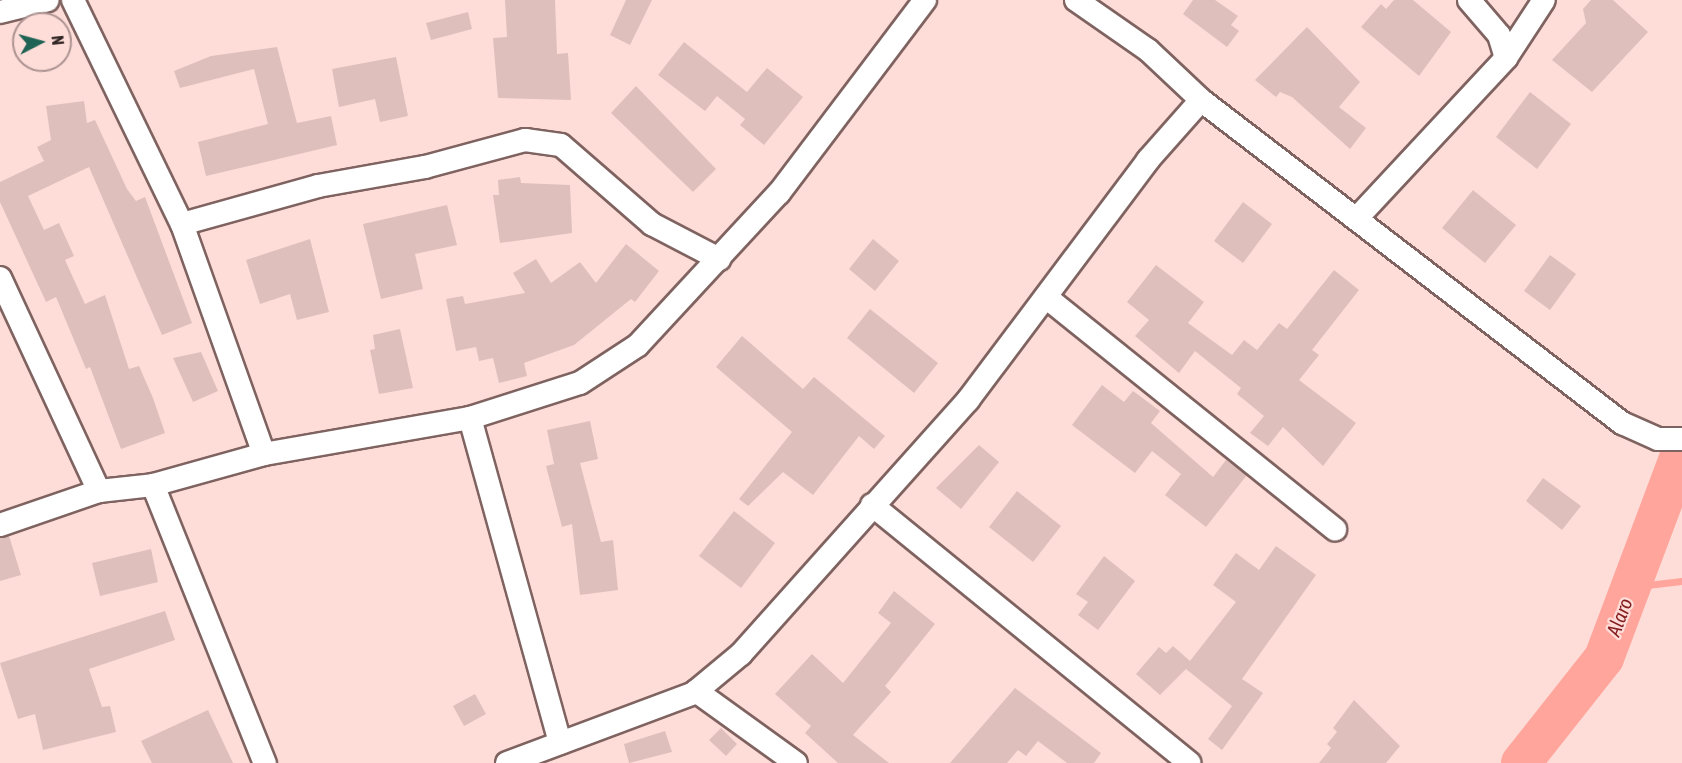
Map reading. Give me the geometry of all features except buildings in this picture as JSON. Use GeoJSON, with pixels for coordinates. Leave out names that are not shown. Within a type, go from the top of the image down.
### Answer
{"type":"FeatureCollection","features":[{"type":"Feature","properties":{"kind":"street"},"geometry":{"type":"LineString","coordinates":[[0,12],[48,0]]}},
{"type":"Feature","properties":{"kind":"street"},"geometry":{"type":"LineString","coordinates":[[73,0],[182,224],[264,454]]}},
{"type":"Feature","properties":{"kind":"street"},"geometry":{"type":"LineString","coordinates":[[0,525],[99,490],[153,485],[264,454],[470,418],[580,383],[638,345],[779,193],[925,0]]}},
{"type":"Feature","properties":{"kind":"street"},"geometry":{"type":"LineString","coordinates":[[1076,0],[1148,50],[1201,100],[1622,423],[1658,439],[1682,439]]}},
{"type":"Feature","properties":{"kind":"street"},"geometry":{"type":"LineString","coordinates":[[1468,0],[1498,35],[1506,58]]}},
{"type":"Feature","properties":{"kind":"street"},"geometry":{"type":"LineString","coordinates":[[1357,218],[1506,58],[1544,0]]}},
{"type":"Feature","properties":{"kind":"street"},"geometry":{"type":"LineString","coordinates":[[507,763],[696,691],[741,654],[968,400],[1201,100]]}},
{"type":"Feature","properties":{"kind":"street"},"geometry":{"type":"LineString","coordinates":[[182,224],[318,186],[425,167],[525,140],[561,145],[652,224],[719,259]]}},
{"type":"Feature","properties":{"kind":"street"},"geometry":{"type":"LineString","coordinates":[[0,278],[99,490]]}},
{"type":"Feature","properties":{"kind":"street"},"geometry":{"type":"LineString","coordinates":[[1046,297],[1335,529]]}},
{"type":"Feature","properties":{"kind":"street"},"geometry":{"type":"LineString","coordinates":[[470,418],[560,743]]}},
{"type":"Feature","properties":{"kind":"street"},"geometry":{"type":"LineString","coordinates":[[153,485],[265,763]]}},
{"type":"Feature","properties":{"kind":"street"},"geometry":{"type":"LineString","coordinates":[[872,505],[1189,763]]}},
{"type":"Feature","properties":{"kind":"street"},"geometry":{"type":"LineString","coordinates":[[696,691],[796,763]]}},
{"type":"Feature","properties":{"kind":"waterway","name":"Alaro"},"geometry":{"type":"LineString","coordinates":[[1521,763],[1604,658],[1682,451]]}},
{"type":"Feature","properties":{"kind":"waterway"},"geometry":{"type":"LineString","coordinates":[[1630,587],[1682,581]]}}]}
